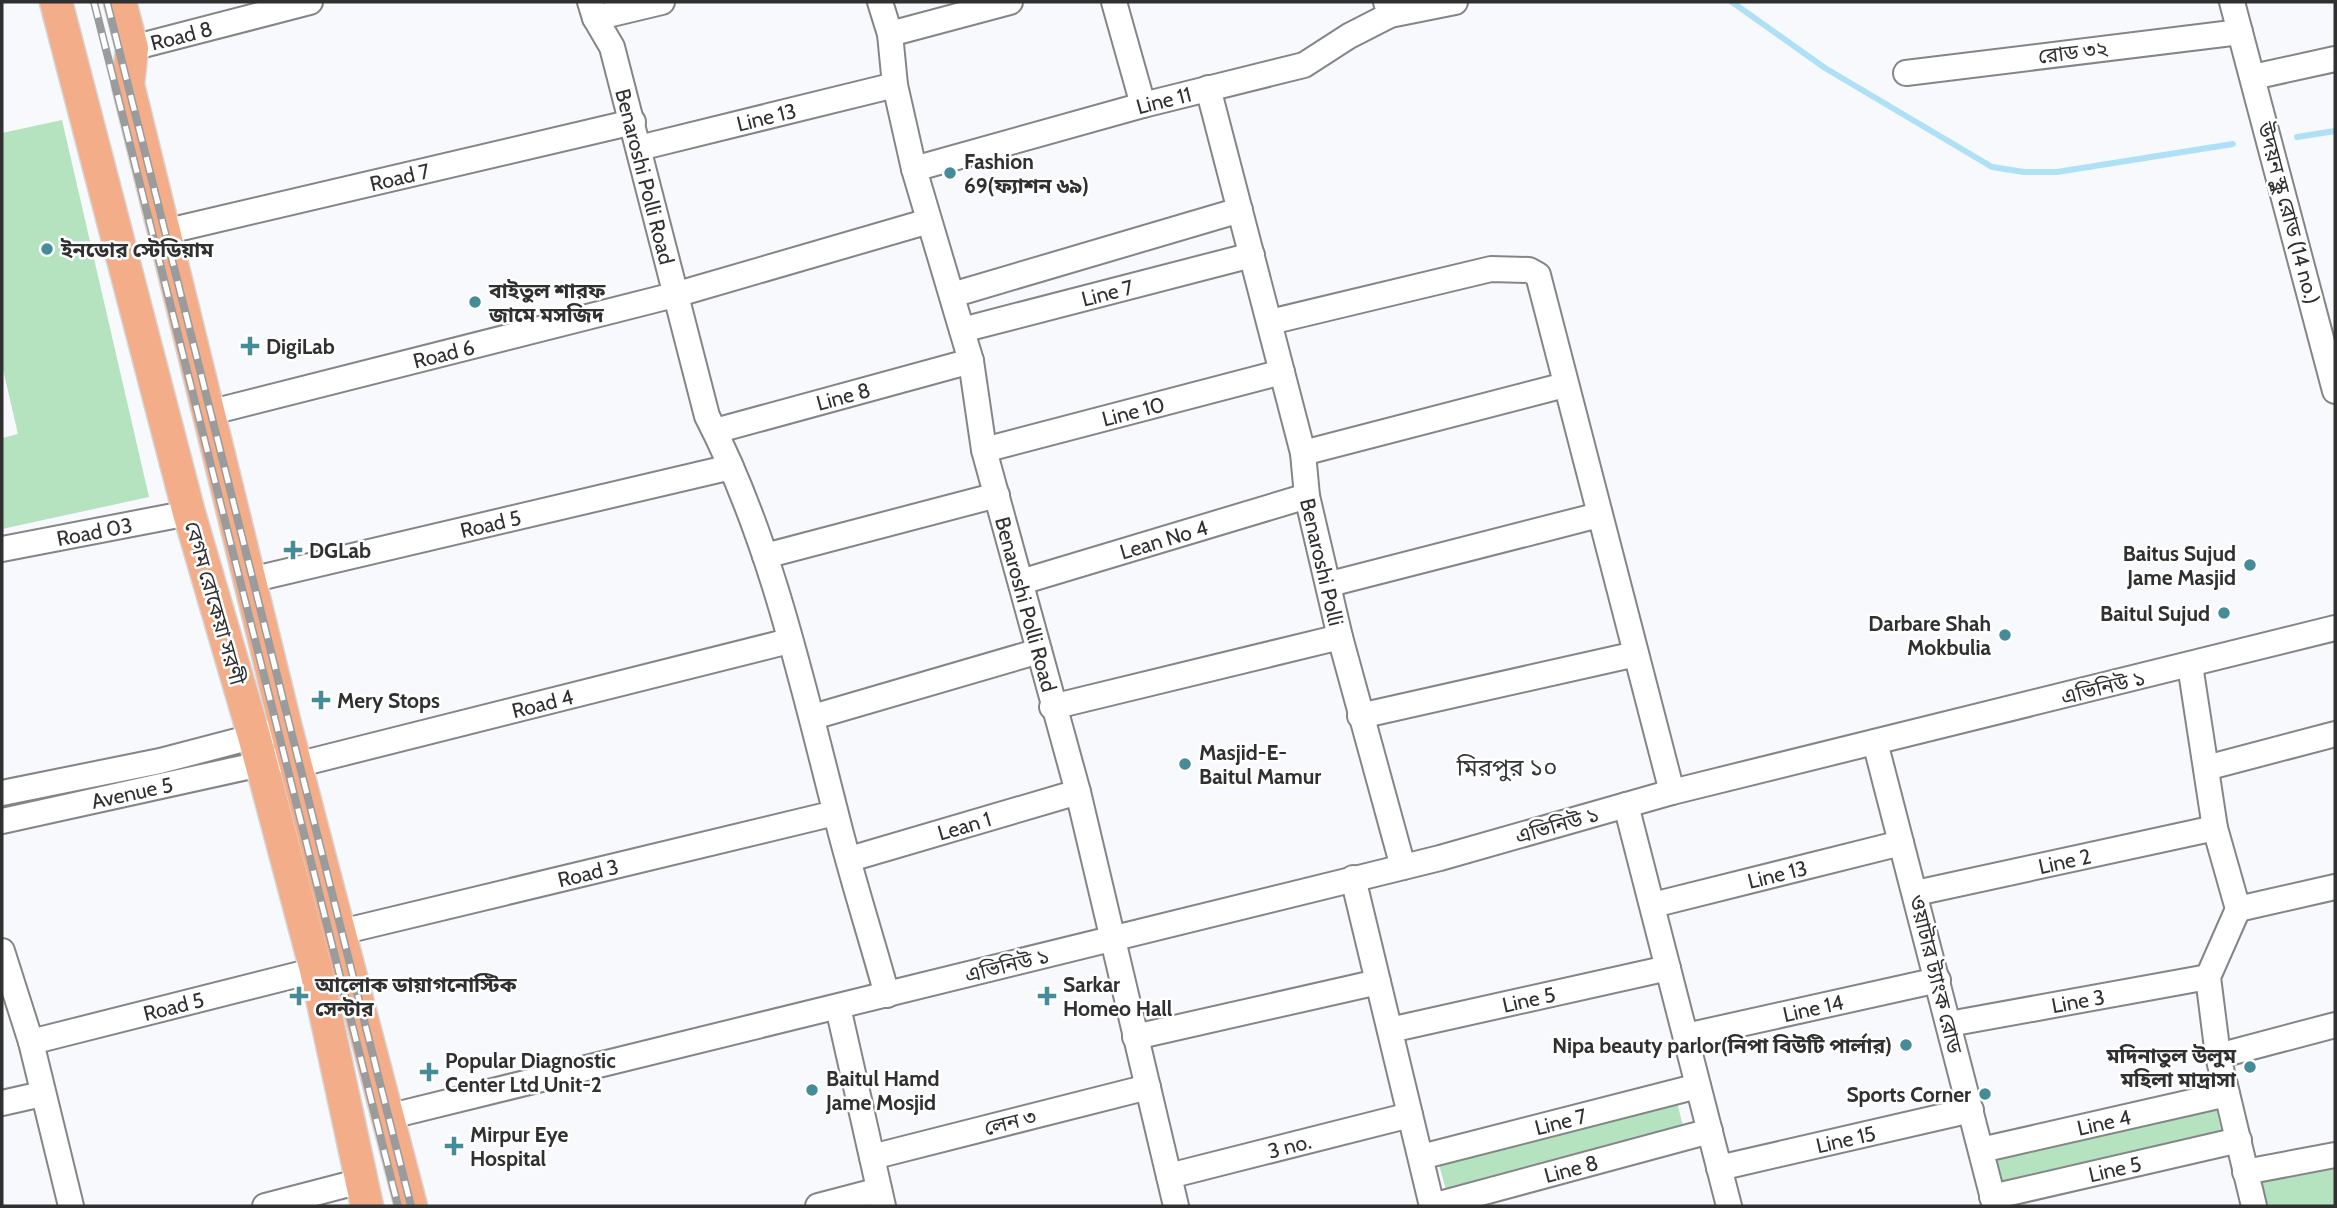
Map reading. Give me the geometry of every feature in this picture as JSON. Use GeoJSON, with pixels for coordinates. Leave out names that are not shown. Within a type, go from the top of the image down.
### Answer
{"type":"FeatureCollection","features":[{"type":"Feature","properties":{"kind":"main road","name":"বেগম রোকেয়া সরণী"},"geometry":{"type":"LineString","coordinates":[[56,2],[250,747],[316,970],[364,1194]]}},
{"type":"Feature","properties":{"kind":"main road","name":"বেগম রোকেয়া সরণী"},"geometry":{"type":"LineString","coordinates":[[120,2],[132,48],[128,85],[292,750],[411,1206]]}},
{"type":"Feature","properties":{"kind":"street","name":"Road 8"},"geometry":{"type":"LineString","coordinates":[[132,48],[310,2]]}},
{"type":"Feature","properties":{"kind":"street"},"geometry":{"type":"LineString","coordinates":[[592,10],[662,2]]}},
{"type":"Feature","properties":{"kind":"street","name":"Benaroshi Polli Road"},"geometry":{"type":"LineString","coordinates":[[880,2],[890,34],[895,85],[914,169],[971,361],[984,450],[1052,707],[1078,792],[1110,939],[1176,1206]]}},
{"type":"Feature","properties":{"kind":"street"},"geometry":{"type":"LineString","coordinates":[[890,34],[1010,2]]}},
{"type":"Feature","properties":{"kind":"street"},"geometry":{"type":"LineString","coordinates":[[1114,2],[1143,105]]}},
{"type":"Feature","properties":{"kind":"street"},"geometry":{"type":"LineString","coordinates":[[1388,9],[1455,2]]}},
{"type":"Feature","properties":{"kind":"street","name":"উদয়ন স্কুল রোড (14 no.)"},"geometry":{"type":"LineString","coordinates":[[2232,2],[2331,361],[2335,391]]}},
{"type":"Feature","properties":{"kind":"street","name":"Line 11"},"geometry":{"type":"LineString","coordinates":[[914,169],[1143,105],[1304,65],[1388,9]]}},
{"type":"Feature","properties":{"kind":"street","name":"Benaroshi Polli Road"},"geometry":{"type":"LineString","coordinates":[[592,10],[612,47],[708,416],[765,556],[813,717],[835,813],[887,995]]}},
{"type":"Feature","properties":{"kind":"street","name":"রোড ৩২"},"geometry":{"type":"LineString","coordinates":[[1906,73],[2240,32]]}},
{"type":"Feature","properties":{"kind":"street"},"geometry":{"type":"LineString","coordinates":[[2253,77],[2335,59]]}},
{"type":"Feature","properties":{"kind":"street","name":"Line 13"},"geometry":{"type":"LineString","coordinates":[[639,148],[895,85]]}},
{"type":"Feature","properties":{"kind":"street","name":"Benaroshi Polli"},"geometry":{"type":"LineString","coordinates":[[1208,88],[1303,453],[1307,496],[1330,584],[1340,637],[1403,867]]}},
{"type":"Feature","properties":{"kind":"street","name":"Road 7"},"geometry":{"type":"LineString","coordinates":[[164,232],[633,121]]}},
{"type":"Feature","properties":{"kind":"street"},"geometry":{"type":"LineString","coordinates":[[951,295],[1240,210]]}},
{"type":"Feature","properties":{"kind":"street"},"geometry":{"type":"LineString","coordinates":[[678,294],[929,221]]}},
{"type":"Feature","properties":{"kind":"street","name":"Line 7"},"geometry":{"type":"LineString","coordinates":[[962,330],[1252,255]]}},
{"type":"Feature","properties":{"kind":"street"},"geometry":{"type":"LineString","coordinates":[[1270,322],[1492,269],[1529,270],[1538,275],[1598,515],[1672,792]]}},
{"type":"Feature","properties":{"kind":"street","name":"Road 6"},"geometry":{"type":"LineString","coordinates":[[208,413],[678,294]]}},
{"type":"Feature","properties":{"kind":"street","name":"Line 8"},"geometry":{"type":"LineString","coordinates":[[715,431],[971,361]]}},
{"type":"Feature","properties":{"kind":"street","name":"Line 10"},"geometry":{"type":"LineString","coordinates":[[984,450],[1282,372]]}},
{"type":"Feature","properties":{"kind":"street"},"geometry":{"type":"LineString","coordinates":[[1303,453],[1565,385]]}},
{"type":"Feature","properties":{"kind":"street","name":"Road 5"},"geometry":{"type":"LineString","coordinates":[[250,580],[731,467]]}},
{"type":"Feature","properties":{"kind":"street"},"geometry":{"type":"LineString","coordinates":[[765,556],[997,495]]}},
{"type":"Feature","properties":{"kind":"street","name":"Lean No 4"},"geometry":{"type":"LineString","coordinates":[[1021,582],[1307,496]]}},
{"type":"Feature","properties":{"kind":"street","name":"Road 03"},"geometry":{"type":"LineString","coordinates":[[2,549],[188,513]]}},
{"type":"Feature","properties":{"kind":"street"},"geometry":{"type":"LineString","coordinates":[[1330,584],[1598,515]]}},
{"type":"Feature","properties":{"kind":"street","name":"এভিনিউ ১"},"geometry":{"type":"LineString","coordinates":[[387,1117],[1403,867],[1672,792],[2335,628]]}},
{"type":"Feature","properties":{"kind":"street"},"geometry":{"type":"LineString","coordinates":[[1052,707],[1340,637]]}},
{"type":"Feature","properties":{"kind":"street","name":"Road 4"},"geometry":{"type":"LineString","coordinates":[[250,747],[292,750],[789,641]]}},
{"type":"Feature","properties":{"kind":"street"},"geometry":{"type":"LineString","coordinates":[[813,717],[1039,651]]}},
{"type":"Feature","properties":{"kind":"street"},"geometry":{"type":"LineString","coordinates":[[1360,716],[1636,654]]}},
{"type":"Feature","properties":{"kind":"street"},"geometry":{"type":"LineString","coordinates":[[2190,665],[2214,828],[2238,909],[2208,977],[2218,1056],[2254,1206]]}},
{"type":"Feature","properties":{"kind":"street"},"geometry":{"type":"LineString","coordinates":[[2206,768],[2335,734]]}},
{"type":"Feature","properties":{"kind":"street","name":"ওয়াটার ট্যাংক রোড"},"geometry":{"type":"LineString","coordinates":[[1875,742],[1900,843],[1916,893],[1993,1202]]}},
{"type":"Feature","properties":{"kind":"street"},"geometry":{"type":"LineString","coordinates":[[2,793],[160,761],[250,747]]}},
{"type":"Feature","properties":{"kind":"street","name":"Avenue 5"},"geometry":{"type":"LineString","coordinates":[[2,821],[250,747]]}},
{"type":"Feature","properties":{"kind":"street","name":"Lean 1"},"geometry":{"type":"LineString","coordinates":[[850,859],[1078,792]]}},
{"type":"Feature","properties":{"kind":"street","name":"এভিনিউ ১"},"geometry":{"type":"LineString","coordinates":[[1626,805],[1729,1206]]}},
{"type":"Feature","properties":{"kind":"street","name":"Road 3"},"geometry":{"type":"LineString","coordinates":[[341,932],[835,813]]}},
{"type":"Feature","properties":{"kind":"street","name":"Line 2"},"geometry":{"type":"LineString","coordinates":[[1916,893],[2214,828]]}},
{"type":"Feature","properties":{"kind":"street","name":"Line 13"},"geometry":{"type":"LineString","coordinates":[[1653,905],[1900,843]]}},
{"type":"Feature","properties":{"kind":"street"},"geometry":{"type":"LineString","coordinates":[[1353,878],[1432,1206]]}},
{"type":"Feature","properties":{"kind":"street"},"geometry":{"type":"LineString","coordinates":[[2238,909],[2335,887]]}},
{"type":"Feature","properties":{"kind":"street"},"geometry":{"type":"LineString","coordinates":[[2,951],[31,1042],[41,1094],[71,1206]]}},
{"type":"Feature","properties":{"kind":"street","name":"Line 5"},"geometry":{"type":"LineString","coordinates":[[1390,1030],[1668,968]]}},
{"type":"Feature","properties":{"kind":"street","name":"Road 5"},"geometry":{"type":"LineString","coordinates":[[31,1042],[263,986],[316,970]]}},
{"type":"Feature","properties":{"kind":"street","name":"Line 3"},"geometry":{"type":"LineString","coordinates":[[1949,1024],[2208,977]]}},
{"type":"Feature","properties":{"kind":"street","name":"Line 14"},"geometry":{"type":"LineString","coordinates":[[1686,1036],[1938,980]]}},
{"type":"Feature","properties":{"kind":"street"},"geometry":{"type":"LineString","coordinates":[[1135,1037],[1378,982]]}},
{"type":"Feature","properties":{"kind":"street"},"geometry":{"type":"LineString","coordinates":[[818,1206],[881,1198],[838,1007]]}},
{"type":"Feature","properties":{"kind":"street"},"geometry":{"type":"LineString","coordinates":[[2218,1056],[2335,1025]]}},
{"type":"Feature","properties":{"kind":"street","name":"Line 7"},"geometry":{"type":"LineString","coordinates":[[1420,1157],[1698,1086]]}},
{"type":"Feature","properties":{"kind":"street","name":"লেন ৩"},"geometry":{"type":"LineString","coordinates":[[872,1157],[1147,1087]]}},
{"type":"Feature","properties":{"kind":"street"},"geometry":{"type":"LineString","coordinates":[[2,1103],[41,1094]]}},
{"type":"Feature","properties":{"kind":"street","name":"Line 4"},"geometry":{"type":"LineString","coordinates":[[1981,1150],[2227,1094]]}},
{"type":"Feature","properties":{"kind":"street","name":"Line 15"},"geometry":{"type":"LineString","coordinates":[[1719,1168],[1971,1110]]}},
{"type":"Feature","properties":{"kind":"street","name":"3 no."},"geometry":{"type":"LineString","coordinates":[[1170,1177],[1410,1115]]}},
{"type":"Feature","properties":{"kind":"street","name":"Line 8"},"geometry":{"type":"LineString","coordinates":[[1432,1206],[1710,1131]]}},
{"type":"Feature","properties":{"kind":"street","name":"Line 5"},"geometry":{"type":"LineString","coordinates":[[1993,1202],[2239,1140]]}},
{"type":"Feature","properties":{"kind":"street"},"geometry":{"type":"LineString","coordinates":[[2245,1172],[2335,1155]]}},
{"type":"Feature","properties":{"kind":"street"},"geometry":{"type":"LineString","coordinates":[[265,1206],[364,1194]]}},
{"type":"Feature","properties":{"kind":"green space","name":"ইনডোর স্টেডিয়াম"},"geometry":{"type":"Polygon","coordinates":[[[62,120],[149,497],[2,529],[2,438],[18,434],[2,365],[2,133],[62,120]]]}},
{"type":"Feature","properties":{"kind":"green space"},"geometry":{"type":"Polygon","coordinates":[[[1676,1098],[1685,1134],[1448,1197],[1438,1161],[1676,1098]]]}},
{"type":"Feature","properties":{"kind":"green space"},"geometry":{"type":"Polygon","coordinates":[[[2214,1100],[2223,1138],[2001,1189],[1992,1151],[2214,1100]]]}},
{"type":"Feature","properties":{"kind":"green space"},"geometry":{"type":"Polygon","coordinates":[[[2335,1160],[2335,1206],[2260,1206],[2250,1175],[2335,1160]]]}},
{"type":"Feature","properties":{"kind":"waterway"},"geometry":{"type":"LineString","coordinates":[[1732,2],[1825,68],[1992,167],[2024,172],[2057,172],[2233,144]]}},
{"type":"Feature","properties":{"kind":"waterway"},"geometry":{"type":"LineString","coordinates":[[2297,137],[2335,131]]}},
{"type":"Feature","properties":{"kind":"railway"},"geometry":{"type":"LineString","coordinates":[[94,2],[398,1206]]}},
{"type":"Feature","properties":{"kind":"railway"},"geometry":{"type":"LineString","coordinates":[[107,2],[411,1206]]}},
{"type":"Feature","properties":{"kind":"place","name":"Fashion 69(ফ্যাশন ৬৯)"},"geometry":{"type":"Point","coordinates":[950,173]}},
{"type":"Feature","properties":{"kind":"place","name":"ইনডোর স্টেডিয়াম"},"geometry":{"type":"Point","coordinates":[47,249]}},
{"type":"Feature","properties":{"kind":"place","name":"বাইতুল শারফ জামে মসজিদ"},"geometry":{"type":"Point","coordinates":[475,302]}},
{"type":"Feature","properties":{"kind":"place","name":"DigiLab"},"geometry":{"type":"Point","coordinates":[250,346]}},
{"type":"Feature","properties":{"kind":"place","name":"DGLab"},"geometry":{"type":"Point","coordinates":[293,550]}},
{"type":"Feature","properties":{"kind":"place","name":"Baitus Sujud Jame Masjid"},"geometry":{"type":"Point","coordinates":[2250,565]}},
{"type":"Feature","properties":{"kind":"place","name":"Baitul Sujud"},"geometry":{"type":"Point","coordinates":[2224,613]}},
{"type":"Feature","properties":{"kind":"place","name":"Darbare Shah Mokbulia"},"geometry":{"type":"Point","coordinates":[2005,635]}},
{"type":"Feature","properties":{"kind":"place","name":"Mery Stops"},"geometry":{"type":"Point","coordinates":[321,700]}},
{"type":"Feature","properties":{"kind":"place","name":"Masjid-E- Baitul Mamur"},"geometry":{"type":"Point","coordinates":[1185,764]}},
{"type":"Feature","properties":{"kind":"place","name":"আলোক ডায়াগনোস্টিক সেন্টার"},"geometry":{"type":"Point","coordinates":[299,996]}},
{"type":"Feature","properties":{"kind":"place","name":"Sarkar Homeo Hall"},"geometry":{"type":"Point","coordinates":[1047,996]}},
{"type":"Feature","properties":{"kind":"place","name":"Nipa beauty parlor(নিপা বিউটি পার্লার)"},"geometry":{"type":"Point","coordinates":[1906,1045]}},
{"type":"Feature","properties":{"kind":"place","name":"মদিনাতুল উলুম মহিলা মাদ্রাসা"},"geometry":{"type":"Point","coordinates":[2250,1067]}},
{"type":"Feature","properties":{"kind":"place","name":"Popular Diagnostic Center Ltd Unit-2"},"geometry":{"type":"Point","coordinates":[429,1072]}},
{"type":"Feature","properties":{"kind":"place","name":"Baitul Hamd Jame Mosjid"},"geometry":{"type":"Point","coordinates":[812,1090]}},
{"type":"Feature","properties":{"kind":"place","name":"Sports Corner"},"geometry":{"type":"Point","coordinates":[1985,1094]}},
{"type":"Feature","properties":{"kind":"place","name":"Mirpur Eye Hospital"},"geometry":{"type":"Point","coordinates":[454,1146]}},
{"type":"Feature","properties":{"kind":"district","name":"মিরপুর ১০"},"geometry":{"type":"Point","coordinates":[1507,767]}}]}
